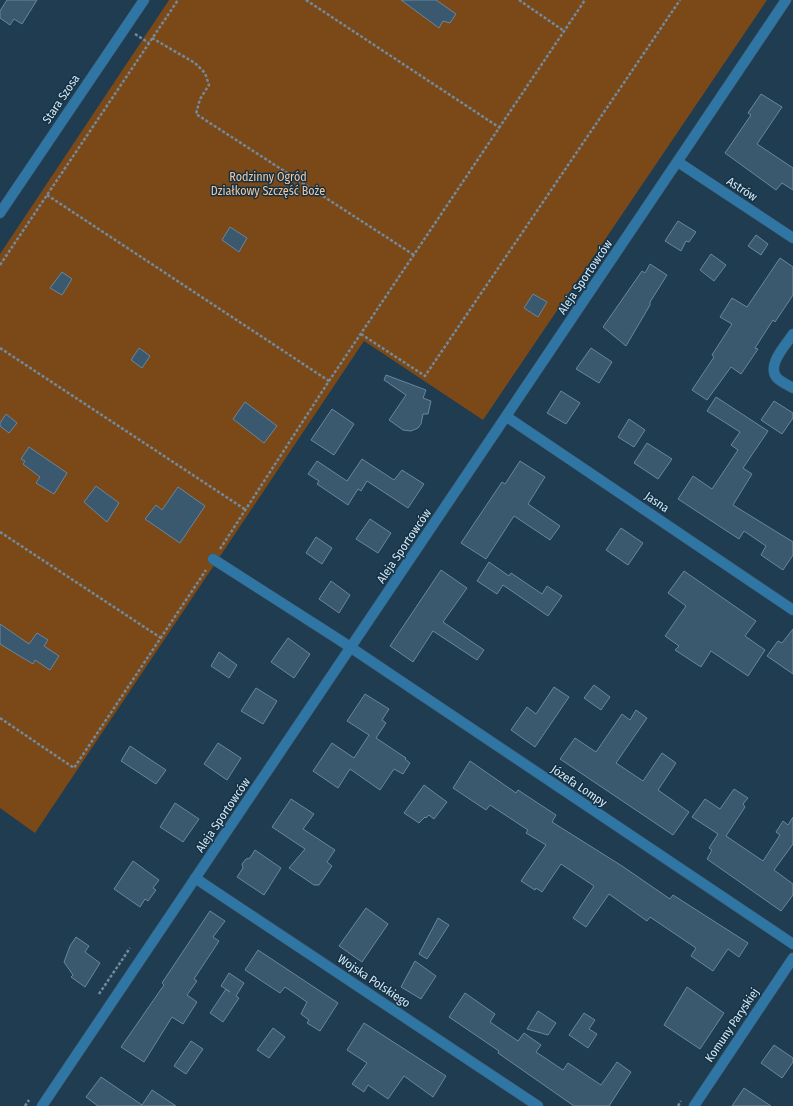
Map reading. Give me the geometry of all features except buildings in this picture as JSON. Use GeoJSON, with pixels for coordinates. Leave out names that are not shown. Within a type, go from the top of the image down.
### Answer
{"type":"FeatureCollection","features":[{"type":"Feature","properties":{"kind":"street","name":"Stara Szosa"},"geometry":{"type":"LineString","coordinates":[[0,213],[144,0]]}},
{"type":"Feature","properties":{"kind":"street","name":"Aleja Sportowców"},"geometry":{"type":"LineString","coordinates":[[42,1106],[351,649],[786,0]]}},
{"type":"Feature","properties":{"kind":"street","name":"Astrów"},"geometry":{"type":"LineString","coordinates":[[678,162],[793,238]]}},
{"type":"Feature","properties":{"kind":"street"},"geometry":{"type":"LineString","coordinates":[[793,334],[774,362],[774,372],[778,378],[793,388]]}},
{"type":"Feature","properties":{"kind":"street","name":"Jasna"},"geometry":{"type":"LineString","coordinates":[[507,417],[793,610]]}},
{"type":"Feature","properties":{"kind":"street","name":"Józefa Lompy"},"geometry":{"type":"LineString","coordinates":[[213,559],[351,649],[793,944]]}},
{"type":"Feature","properties":{"kind":"street","name":"Wojska Polskiego"},"geometry":{"type":"LineString","coordinates":[[195,878],[538,1106]]}},
{"type":"Feature","properties":{"kind":"street","name":"Komuny Paryskiej"},"geometry":{"type":"LineString","coordinates":[[694,1106],[793,958]]}},
{"type":"Feature","properties":{"kind":"path"},"geometry":{"type":"LineString","coordinates":[[0,265],[178,0]]}},
{"type":"Feature","properties":{"kind":"path"},"geometry":{"type":"LineString","coordinates":[[306,0],[500,128]]}},
{"type":"Feature","properties":{"kind":"path"},"geometry":{"type":"LineString","coordinates":[[519,0],[564,30]]}},
{"type":"Feature","properties":{"kind":"path"},"geometry":{"type":"LineString","coordinates":[[0,718],[74,768],[246,510],[329,381],[585,0]]}},
{"type":"Feature","properties":{"kind":"path"},"geometry":{"type":"LineString","coordinates":[[362,334],[425,376],[680,0]]}},
{"type":"Feature","properties":{"kind":"path"},"geometry":{"type":"LineString","coordinates":[[152,38],[195,63],[205,73],[210,85],[200,99],[196,114],[414,255]]}},
{"type":"Feature","properties":{"kind":"path"},"geometry":{"type":"LineString","coordinates":[[47,195],[329,381]]}},
{"type":"Feature","properties":{"kind":"path"},"geometry":{"type":"LineString","coordinates":[[0,348],[246,510]]}},
{"type":"Feature","properties":{"kind":"path"},"geometry":{"type":"LineString","coordinates":[[0,532],[161,638]]}},
{"type":"Feature","properties":{"kind":"green space","name":"Rodzinny Ogród Działkowy Szczęść Boże"},"geometry":{"type":"Polygon","coordinates":[[[169,0],[767,0],[483,420],[364,341],[35,833],[0,808],[0,254],[169,0]]]}}]}
